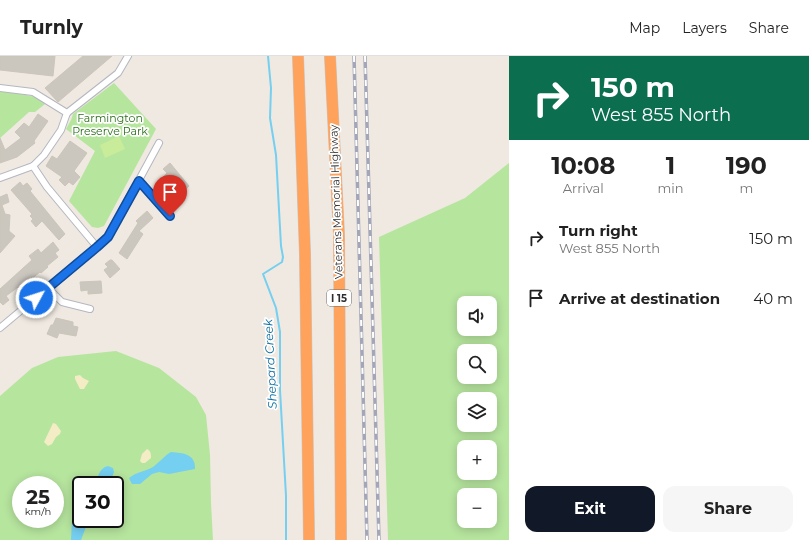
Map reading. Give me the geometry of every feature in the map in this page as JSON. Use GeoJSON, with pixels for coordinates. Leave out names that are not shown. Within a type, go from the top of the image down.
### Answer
{"type":"FeatureCollection","features":[{"type":"Feature","properties":{"kind":"highway"},"geometry":{"type":"LineString","coordinates":[[297,56],[299,75],[305,254],[309,540]]}},
{"type":"Feature","properties":{"kind":"highway","name":"Veterans Memorial Highway"},"geometry":{"type":"LineString","coordinates":[[330,56],[339,235],[341,540]]}},
{"type":"Feature","properties":{"kind":"street"},"geometry":{"type":"LineString","coordinates":[[0,178],[33,166],[44,155],[61,130],[67,113],[118,73],[128,56]]}},
{"type":"Feature","properties":{"kind":"street"},"geometry":{"type":"LineString","coordinates":[[0,88],[33,92],[67,113]]}},
{"type":"Feature","properties":{"kind":"street"},"geometry":{"type":"LineString","coordinates":[[0,328],[108,237],[159,143]]}},
{"type":"Feature","properties":{"kind":"street"},"geometry":{"type":"LineString","coordinates":[[33,166],[47,187],[97,247]]}},
{"type":"Feature","properties":{"kind":"street"},"geometry":{"type":"LineString","coordinates":[[139,181],[170,216]]}},
{"type":"Feature","properties":{"kind":"street"},"geometry":{"type":"LineString","coordinates":[[48,288],[62,302],[90,309]]}},
{"type":"Feature","properties":{"kind":"green space","name":"Farmington Preserve Park"},"geometry":{"type":"Polygon","coordinates":[[[114,83],[156,129],[104,226],[98,228],[92,227],[69,201],[95,151],[66,129],[73,114],[114,83]]]}},
{"type":"Feature","properties":{"kind":"green space"},"geometry":{"type":"Polygon","coordinates":[[[0,90],[36,97],[45,104],[35,112],[29,112],[0,138],[0,90]]]}},
{"type":"Feature","properties":{"kind":"green space"},"geometry":{"type":"Polygon","coordinates":[[[119,136],[125,149],[105,158],[100,145],[119,136]]]}},
{"type":"Feature","properties":{"kind":"green space"},"geometry":{"type":"Polygon","coordinates":[[[509,163],[509,540],[388,540],[379,237],[465,198],[509,163]]]}},
{"type":"Feature","properties":{"kind":"green space"},"geometry":{"type":"Polygon","coordinates":[[[116,351],[159,368],[196,397],[206,415],[210,455],[213,540],[0,540],[0,396],[32,368],[58,357],[116,351]]]}},
{"type":"Feature","properties":{"kind":"sand"},"geometry":{"type":"Polygon","coordinates":[[[80,375],[89,381],[84,389],[80,389],[75,379],[75,376],[80,375]]]}},
{"type":"Feature","properties":{"kind":"sand"},"geometry":{"type":"Polygon","coordinates":[[[53,423],[56,424],[61,431],[52,444],[48,446],[44,442],[53,423]]]}},
{"type":"Feature","properties":{"kind":"sand"},"geometry":{"type":"Polygon","coordinates":[[[147,449],[151,454],[151,458],[145,463],[142,463],[140,461],[142,454],[147,449]]]}},
{"type":"Feature","properties":{"kind":"water"},"geometry":{"type":"Polygon","coordinates":[[[171,452],[188,455],[191,457],[195,464],[195,469],[169,474],[159,472],[152,474],[140,484],[132,484],[129,478],[153,467],[171,452]]]}},
{"type":"Feature","properties":{"kind":"water"},"geometry":{"type":"Polygon","coordinates":[[[108,466],[113,468],[114,472],[112,476],[98,476],[105,467],[108,466]]]}},
{"type":"Feature","properties":{"kind":"water"},"geometry":{"type":"Polygon","coordinates":[[[72,520],[72,528],[86,528],[81,540],[71,540],[72,520]]]}},
{"type":"Feature","properties":{"kind":"building"},"geometry":{"type":"Polygon","coordinates":[[[0,56],[55,56],[53,76],[0,70],[0,56]]]}},
{"type":"Feature","properties":{"kind":"building"},"geometry":{"type":"Polygon","coordinates":[[[83,56],[112,56],[58,102],[45,88],[83,56]]]}},
{"type":"Feature","properties":{"kind":"building"},"geometry":{"type":"Polygon","coordinates":[[[38,114],[48,121],[34,141],[35,143],[17,157],[0,163],[0,138],[5,150],[21,138],[15,132],[24,123],[29,127],[38,114]]]}},
{"type":"Feature","properties":{"kind":"building"},"geometry":{"type":"Polygon","coordinates":[[[70,141],[87,153],[74,171],[80,177],[73,185],[69,182],[65,186],[59,180],[62,177],[46,166],[52,156],[57,159],[70,141]]]}},
{"type":"Feature","properties":{"kind":"building"},"geometry":{"type":"Polygon","coordinates":[[[170,163],[189,186],[179,195],[163,177],[167,173],[163,169],[170,163]]]}},
{"type":"Feature","properties":{"kind":"building"},"geometry":{"type":"Polygon","coordinates":[[[20,182],[23,186],[27,183],[32,189],[30,191],[65,234],[59,240],[42,221],[36,227],[31,221],[33,219],[30,216],[32,214],[11,190],[20,182]]]}},
{"type":"Feature","properties":{"kind":"building"},"geometry":{"type":"Polygon","coordinates":[[[7,194],[9,202],[2,205],[5,214],[10,215],[9,231],[15,236],[0,253],[0,197],[7,194]]]}},
{"type":"Feature","properties":{"kind":"building"},"geometry":{"type":"Polygon","coordinates":[[[147,211],[153,218],[139,231],[143,234],[127,259],[119,253],[138,223],[136,221],[147,211]]]}},
{"type":"Feature","properties":{"kind":"building"},"geometry":{"type":"Polygon","coordinates":[[[53,242],[59,250],[55,253],[58,257],[41,273],[40,272],[25,284],[26,286],[21,290],[18,287],[6,296],[9,300],[3,305],[0,302],[0,289],[32,260],[29,256],[38,249],[41,253],[53,242]]]}},
{"type":"Feature","properties":{"kind":"building"},"geometry":{"type":"Polygon","coordinates":[[[112,260],[120,269],[110,278],[104,270],[108,267],[105,264],[112,260]]]}},
{"type":"Feature","properties":{"kind":"building"},"geometry":{"type":"Polygon","coordinates":[[[101,281],[102,293],[88,294],[88,290],[81,291],[80,282],[101,281]]]}},
{"type":"Feature","properties":{"kind":"building"},"geometry":{"type":"Polygon","coordinates":[[[56,318],[73,322],[73,326],[78,327],[76,336],[59,333],[57,338],[47,334],[56,318]]]}},
{"type":"Feature","properties":{"kind":"waterway","name":"Shepard Creek"},"geometry":{"type":"LineString","coordinates":[[268,56],[271,88],[270,118],[276,155],[281,246],[283,257],[282,262],[263,274],[276,308],[280,332],[280,390],[286,496],[286,540]]}},
{"type":"Feature","properties":{"kind":"railway"},"geometry":{"type":"LineString","coordinates":[[354,56],[367,540]]}},
{"type":"Feature","properties":{"kind":"railway"},"geometry":{"type":"LineString","coordinates":[[365,56],[379,540]]}},
{"type":"Feature","properties":{"kind":"route"},"geometry":{"type":"LineString","coordinates":[[36,298],[108,237],[139,181],[170,216]]}}]}
